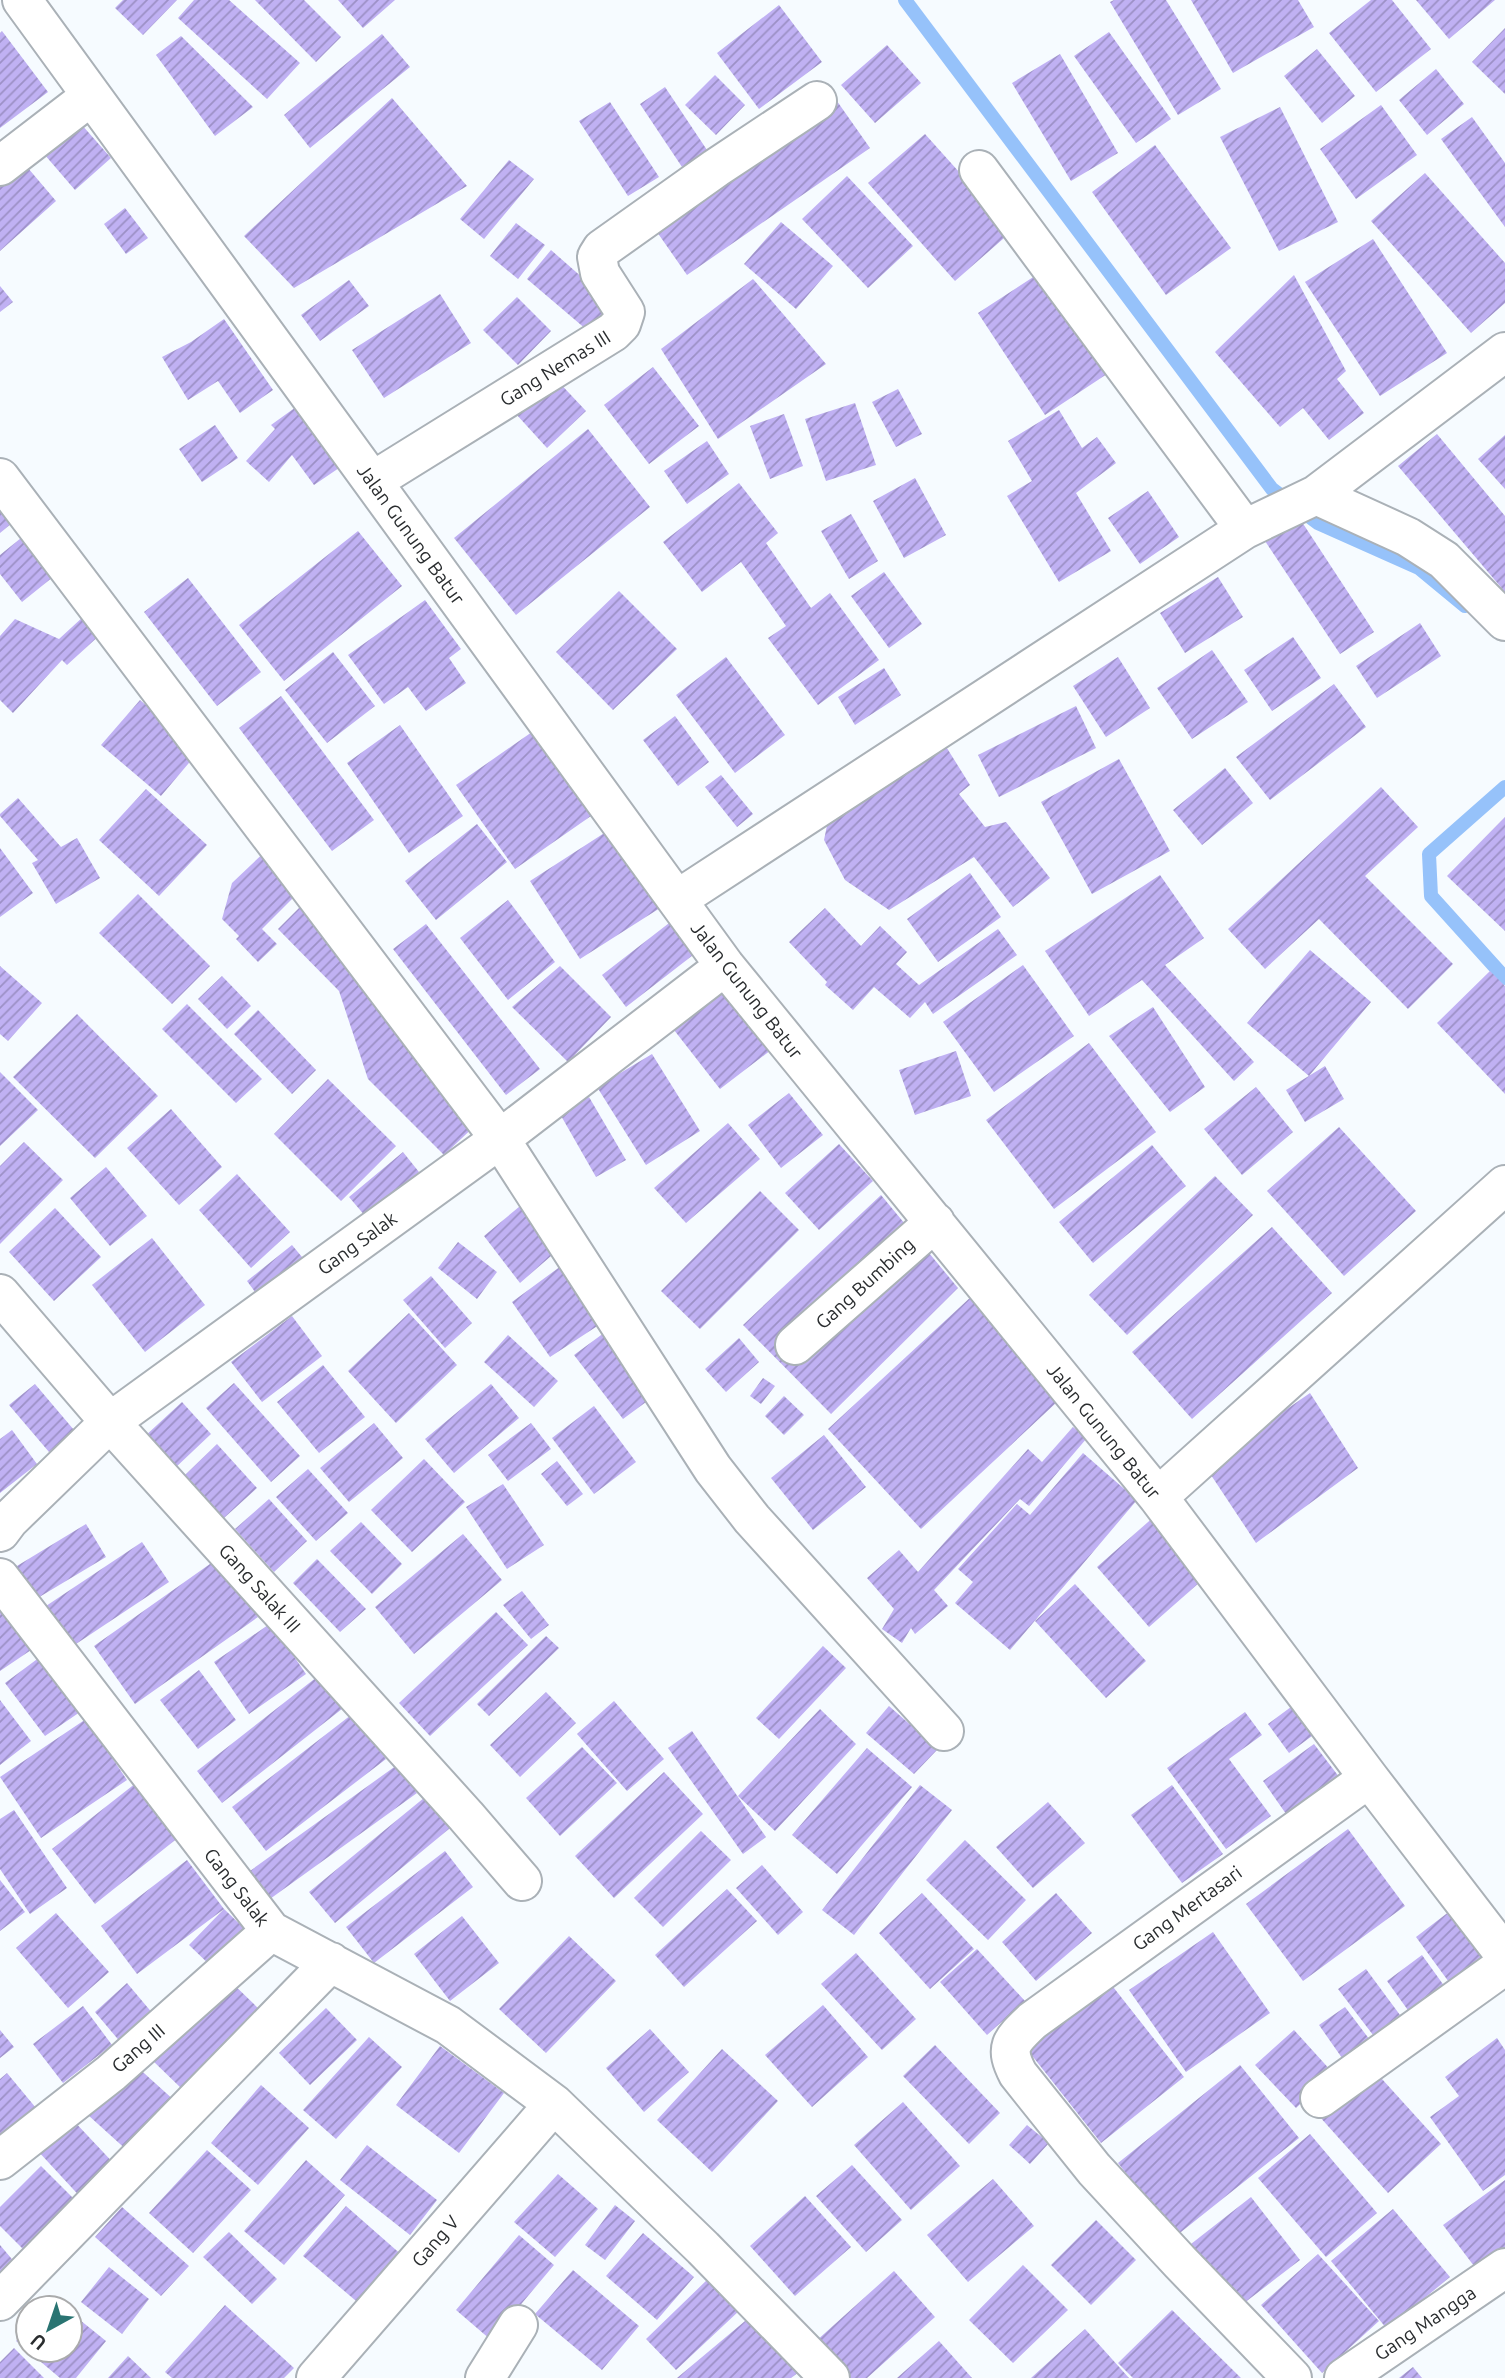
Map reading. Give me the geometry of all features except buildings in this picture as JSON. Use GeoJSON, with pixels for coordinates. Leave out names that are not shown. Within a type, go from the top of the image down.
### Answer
{"type":"FeatureCollection","features":[{"type":"Feature","properties":{"kind":"street","name":"Jalan Gunung Batur"},"geometry":{"type":"LineString","coordinates":[[22,0],[725,966],[1158,1497],[1505,1955]]}},
{"type":"Feature","properties":{"kind":"street"},"geometry":{"type":"LineString","coordinates":[[0,166],[91,96]]}},
{"type":"Feature","properties":{"kind":"street","name":"Gang Nemas III"},"geometry":{"type":"LineString","coordinates":[[373,481],[613,332],[621,324],[625,312],[600,273],[597,257],[602,249],[817,101]]}},
{"type":"Feature","properties":{"kind":"street"},"geometry":{"type":"LineString","coordinates":[[979,170],[1281,512],[1408,537],[1444,560],[1505,621]]}},
{"type":"Feature","properties":{"kind":"street"},"geometry":{"type":"LineString","coordinates":[[678,899],[1281,512],[1505,352]]}},
{"type":"Feature","properties":{"kind":"street"},"geometry":{"type":"LineString","coordinates":[[0,478],[500,1139],[713,1469],[752,1519],[944,1731]]}},
{"type":"Feature","properties":{"kind":"street","name":"Gang Salak"},"geometry":{"type":"LineString","coordinates":[[0,1532],[9,1520],[110,1422],[500,1139],[725,966]]}},
{"type":"Feature","properties":{"kind":"street"},"geometry":{"type":"LineString","coordinates":[[1158,1497],[1505,1185]]}},
{"type":"Feature","properties":{"kind":"street","name":"Gang Bumbing"},"geometry":{"type":"LineString","coordinates":[[795,1345],[934,1222]]}},
{"type":"Feature","properties":{"kind":"street","name":"Gang Salak III"},"geometry":{"type":"LineString","coordinates":[[0,1294],[110,1422],[522,1881]]}},
{"type":"Feature","properties":{"kind":"street","name":"Gang Salak"},"geometry":{"type":"LineString","coordinates":[[0,1578],[271,1931],[448,2025],[554,2105],[703,2248],[830,2378]]}},
{"type":"Feature","properties":{"kind":"street","name":"Gang Mertasari"},"geometry":{"type":"LineString","coordinates":[[1292,2378],[1094,2169],[1018,2074],[1009,2057],[1011,2045],[1031,2021],[1369,1778]]}},
{"type":"Feature","properties":{"kind":"street","name":"Gang III"},"geometry":{"type":"LineString","coordinates":[[0,2160],[111,2073],[271,1931]]}},
{"type":"Feature","properties":{"kind":"street"},"geometry":{"type":"LineString","coordinates":[[0,2301],[331,1962]]}},
{"type":"Feature","properties":{"kind":"street"},"geometry":{"type":"LineString","coordinates":[[1320,2098],[1505,1965]]}},
{"type":"Feature","properties":{"kind":"street","name":"Gang V"},"geometry":{"type":"LineString","coordinates":[[316,2378],[554,2105]]}},
{"type":"Feature","properties":{"kind":"street","name":"Gang Mangga"},"geometry":{"type":"LineString","coordinates":[[1344,2378],[1505,2268]]}},
{"type":"Feature","properties":{"kind":"street"},"geometry":{"type":"LineString","coordinates":[[485,2378],[518,2325]]}},
{"type":"Feature","properties":{"kind":"waterway"},"geometry":{"type":"LineString","coordinates":[[905,0],[1272,489],[1318,523],[1419,568],[1465,606]]}},
{"type":"Feature","properties":{"kind":"waterway"},"geometry":{"type":"LineString","coordinates":[[1505,787],[1429,854],[1431,896],[1505,978]]}}]}
